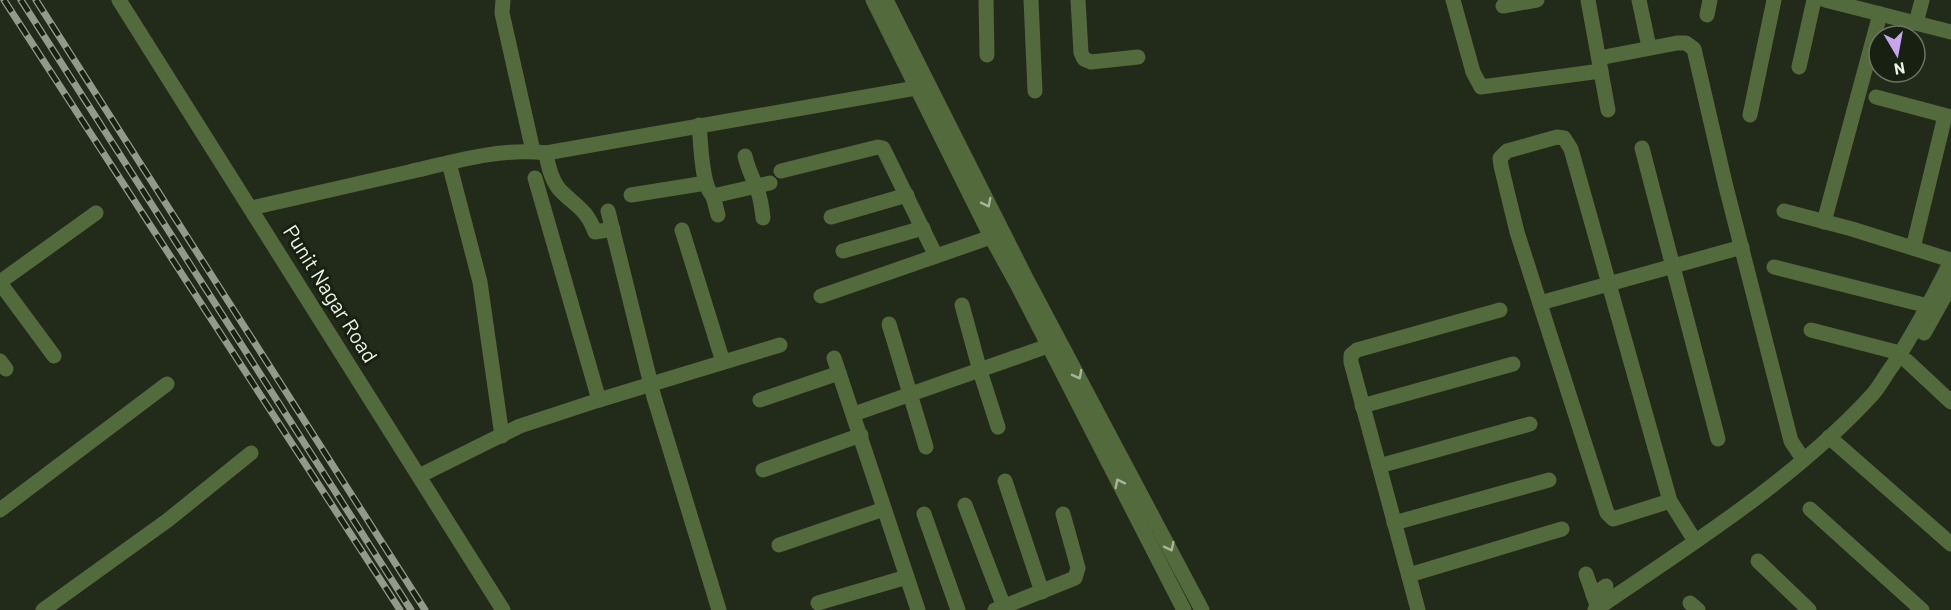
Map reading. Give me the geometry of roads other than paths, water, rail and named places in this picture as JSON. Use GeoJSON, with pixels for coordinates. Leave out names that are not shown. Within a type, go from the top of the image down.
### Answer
{"type":"FeatureCollection","features":[{"type":"Feature","properties":{"kind":"street","name":"Punit Nagar Road"},"geometry":{"type":"LineString","coordinates":[[119,0],[503,610]]}},
{"type":"Feature","properties":{"kind":"street"},"geometry":{"type":"LineString","coordinates":[[503,0],[502,13],[540,152],[558,188],[590,218],[596,232],[613,229]]}},
{"type":"Feature","properties":{"kind":"street"},"geometry":{"type":"LineString","coordinates":[[873,0],[1026,278],[1202,610]]}},
{"type":"Feature","properties":{"kind":"street"},"geometry":{"type":"LineString","coordinates":[[886,0],[921,86],[990,237],[1184,610]]}},
{"type":"Feature","properties":{"kind":"street"},"geometry":{"type":"LineString","coordinates":[[986,0],[987,55]]}},
{"type":"Feature","properties":{"kind":"street"},"geometry":{"type":"LineString","coordinates":[[1031,0],[1035,91]]}},
{"type":"Feature","properties":{"kind":"street"},"geometry":{"type":"LineString","coordinates":[[1078,0],[1081,52],[1084,59],[1091,62],[1138,57]]}},
{"type":"Feature","properties":{"kind":"street"},"geometry":{"type":"LineString","coordinates":[[1453,0],[1473,72],[1481,87],[1600,64],[1649,47],[1686,43],[1694,49],[1791,441],[1803,459]]}},
{"type":"Feature","properties":{"kind":"street"},"geometry":{"type":"LineString","coordinates":[[1503,6],[1537,0]]}},
{"type":"Feature","properties":{"kind":"street"},"geometry":{"type":"LineString","coordinates":[[1588,0],[1608,110]]}},
{"type":"Feature","properties":{"kind":"street"},"geometry":{"type":"LineString","coordinates":[[1639,0],[1649,47]]}},
{"type":"Feature","properties":{"kind":"street"},"geometry":{"type":"LineString","coordinates":[[1750,115],[1774,0]]}},
{"type":"Feature","properties":{"kind":"street"},"geometry":{"type":"LineString","coordinates":[[1799,67],[1814,0]]}},
{"type":"Feature","properties":{"kind":"street"},"geometry":{"type":"LineString","coordinates":[[1825,0],[1951,32]]}},
{"type":"Feature","properties":{"kind":"street"},"geometry":{"type":"LineString","coordinates":[[1916,23],[1922,0]]}},
{"type":"Feature","properties":{"kind":"street"},"geometry":{"type":"LineString","coordinates":[[1824,222],[1880,14]]}},
{"type":"Feature","properties":{"kind":"street"},"geometry":{"type":"LineString","coordinates":[[251,208],[449,163],[511,152],[540,152],[921,86]]}},
{"type":"Feature","properties":{"kind":"street"},"geometry":{"type":"LineString","coordinates":[[1876,98],[1948,117],[1912,248]]}},
{"type":"Feature","properties":{"kind":"street"},"geometry":{"type":"LineString","coordinates":[[699,125],[709,189],[718,215]]}},
{"type":"Feature","properties":{"kind":"street"},"geometry":{"type":"LineString","coordinates":[[1670,501],[1613,519],[1607,513],[1518,232],[1501,166],[1500,158],[1507,151],[1557,137],[1564,138],[1571,149],[1670,501],[1695,541]]}},
{"type":"Feature","properties":{"kind":"street"},"geometry":{"type":"LineString","coordinates":[[781,171],[878,147],[882,148],[936,256]]}},
{"type":"Feature","properties":{"kind":"street"},"geometry":{"type":"LineString","coordinates":[[1642,147],[1718,439]]}},
{"type":"Feature","properties":{"kind":"street"},"geometry":{"type":"LineString","coordinates":[[745,156],[749,173],[763,184]]}},
{"type":"Feature","properties":{"kind":"street"},"geometry":{"type":"LineString","coordinates":[[449,163],[480,282],[502,435]]}},
{"type":"Feature","properties":{"kind":"street"},"geometry":{"type":"LineString","coordinates":[[555,181],[537,184],[599,400]]}},
{"type":"Feature","properties":{"kind":"street"},"geometry":{"type":"LineString","coordinates":[[631,195],[763,184]]}},
{"type":"Feature","properties":{"kind":"street"},"geometry":{"type":"LineString","coordinates":[[763,184],[763,218]]}},
{"type":"Feature","properties":{"kind":"street"},"geometry":{"type":"LineString","coordinates":[[831,217],[907,195]]}},
{"type":"Feature","properties":{"kind":"street"},"geometry":{"type":"LineString","coordinates":[[608,211],[654,397],[719,610]]}},
{"type":"Feature","properties":{"kind":"street"},"geometry":{"type":"LineString","coordinates":[[1784,211],[1951,260],[1904,357]]}},
{"type":"Feature","properties":{"kind":"street"},"geometry":{"type":"LineString","coordinates":[[54,356],[0,282],[96,213]]}},
{"type":"Feature","properties":{"kind":"street"},"geometry":{"type":"LineString","coordinates":[[843,251],[923,228]]}},
{"type":"Feature","properties":{"kind":"street"},"geometry":{"type":"LineString","coordinates":[[682,230],[723,362]]}},
{"type":"Feature","properties":{"kind":"street"},"geometry":{"type":"LineString","coordinates":[[821,296],[990,237]]}},
{"type":"Feature","properties":{"kind":"street"},"geometry":{"type":"LineString","coordinates":[[1540,303],[1742,247]]}},
{"type":"Feature","properties":{"kind":"street"},"geometry":{"type":"LineString","coordinates":[[1774,267],[1928,306]]}},
{"type":"Feature","properties":{"kind":"street"},"geometry":{"type":"LineString","coordinates":[[1663,568],[1695,541],[1786,485],[1833,440],[1904,357],[1937,312],[1951,285]]}},
{"type":"Feature","properties":{"kind":"street"},"geometry":{"type":"LineString","coordinates":[[962,305],[998,427]]}},
{"type":"Feature","properties":{"kind":"street"},"geometry":{"type":"LineString","coordinates":[[1418,610],[1362,406],[1351,355],[1357,350],[1500,310]]}},
{"type":"Feature","properties":{"kind":"street"},"geometry":{"type":"LineString","coordinates":[[890,324],[926,447]]}},
{"type":"Feature","properties":{"kind":"street"},"geometry":{"type":"LineString","coordinates":[[1811,330],[1904,357],[1951,402]]}},
{"type":"Feature","properties":{"kind":"street"},"geometry":{"type":"LineString","coordinates":[[419,476],[520,426],[780,345]]}},
{"type":"Feature","properties":{"kind":"street"},"geometry":{"type":"LineString","coordinates":[[854,414],[1048,346]]}},
{"type":"Feature","properties":{"kind":"street"},"geometry":{"type":"LineString","coordinates":[[834,358],[918,610]]}},
{"type":"Feature","properties":{"kind":"street"},"geometry":{"type":"LineString","coordinates":[[1362,406],[1513,364]]}},
{"type":"Feature","properties":{"kind":"street"},"geometry":{"type":"LineString","coordinates":[[760,400],[839,373]]}},
{"type":"Feature","properties":{"kind":"street"},"geometry":{"type":"LineString","coordinates":[[0,510],[167,384]]}},
{"type":"Feature","properties":{"kind":"street"},"geometry":{"type":"LineString","coordinates":[[1379,466],[1530,424]]}},
{"type":"Feature","properties":{"kind":"street"},"geometry":{"type":"LineString","coordinates":[[764,470],[861,435]]}},
{"type":"Feature","properties":{"kind":"street"},"geometry":{"type":"LineString","coordinates":[[1586,574],[1600,602],[1663,568],[1721,526],[1803,459],[1833,440]]}},
{"type":"Feature","properties":{"kind":"street"},"geometry":{"type":"LineString","coordinates":[[1833,440],[1951,544]]}},
{"type":"Feature","properties":{"kind":"street"},"geometry":{"type":"LineString","coordinates":[[43,610],[168,520],[251,453]]}},
{"type":"Feature","properties":{"kind":"street"},"geometry":{"type":"LineString","coordinates":[[1394,523],[1549,480]]}},
{"type":"Feature","properties":{"kind":"street"},"geometry":{"type":"LineString","coordinates":[[1005,481],[1042,592]]}},
{"type":"Feature","properties":{"kind":"street"},"geometry":{"type":"LineString","coordinates":[[965,505],[1000,608],[1075,578],[1078,568],[1063,514]]}},
{"type":"Feature","properties":{"kind":"street"},"geometry":{"type":"LineString","coordinates":[[779,545],[884,508]]}},
{"type":"Feature","properties":{"kind":"street"},"geometry":{"type":"LineString","coordinates":[[1810,509],[1922,610]]}},
{"type":"Feature","properties":{"kind":"street"},"geometry":{"type":"LineString","coordinates":[[924,514],[958,610]]}},
{"type":"Feature","properties":{"kind":"street"},"geometry":{"type":"LineString","coordinates":[[1409,575],[1562,529]]}},
{"type":"Feature","properties":{"kind":"street"},"geometry":{"type":"LineString","coordinates":[[1758,561],[1809,610]]}},
{"type":"Feature","properties":{"kind":"street"},"geometry":{"type":"LineString","coordinates":[[818,603],[907,577]]}},
{"type":"Feature","properties":{"kind":"railway"},"geometry":{"type":"LineString","coordinates":[[4,0],[400,610]]}},
{"type":"Feature","properties":{"kind":"railway"},"geometry":{"type":"LineString","coordinates":[[21,0],[411,610]]}},
{"type":"Feature","properties":{"kind":"railway"},"geometry":{"type":"LineString","coordinates":[[36,0],[425,610]]}}]}
